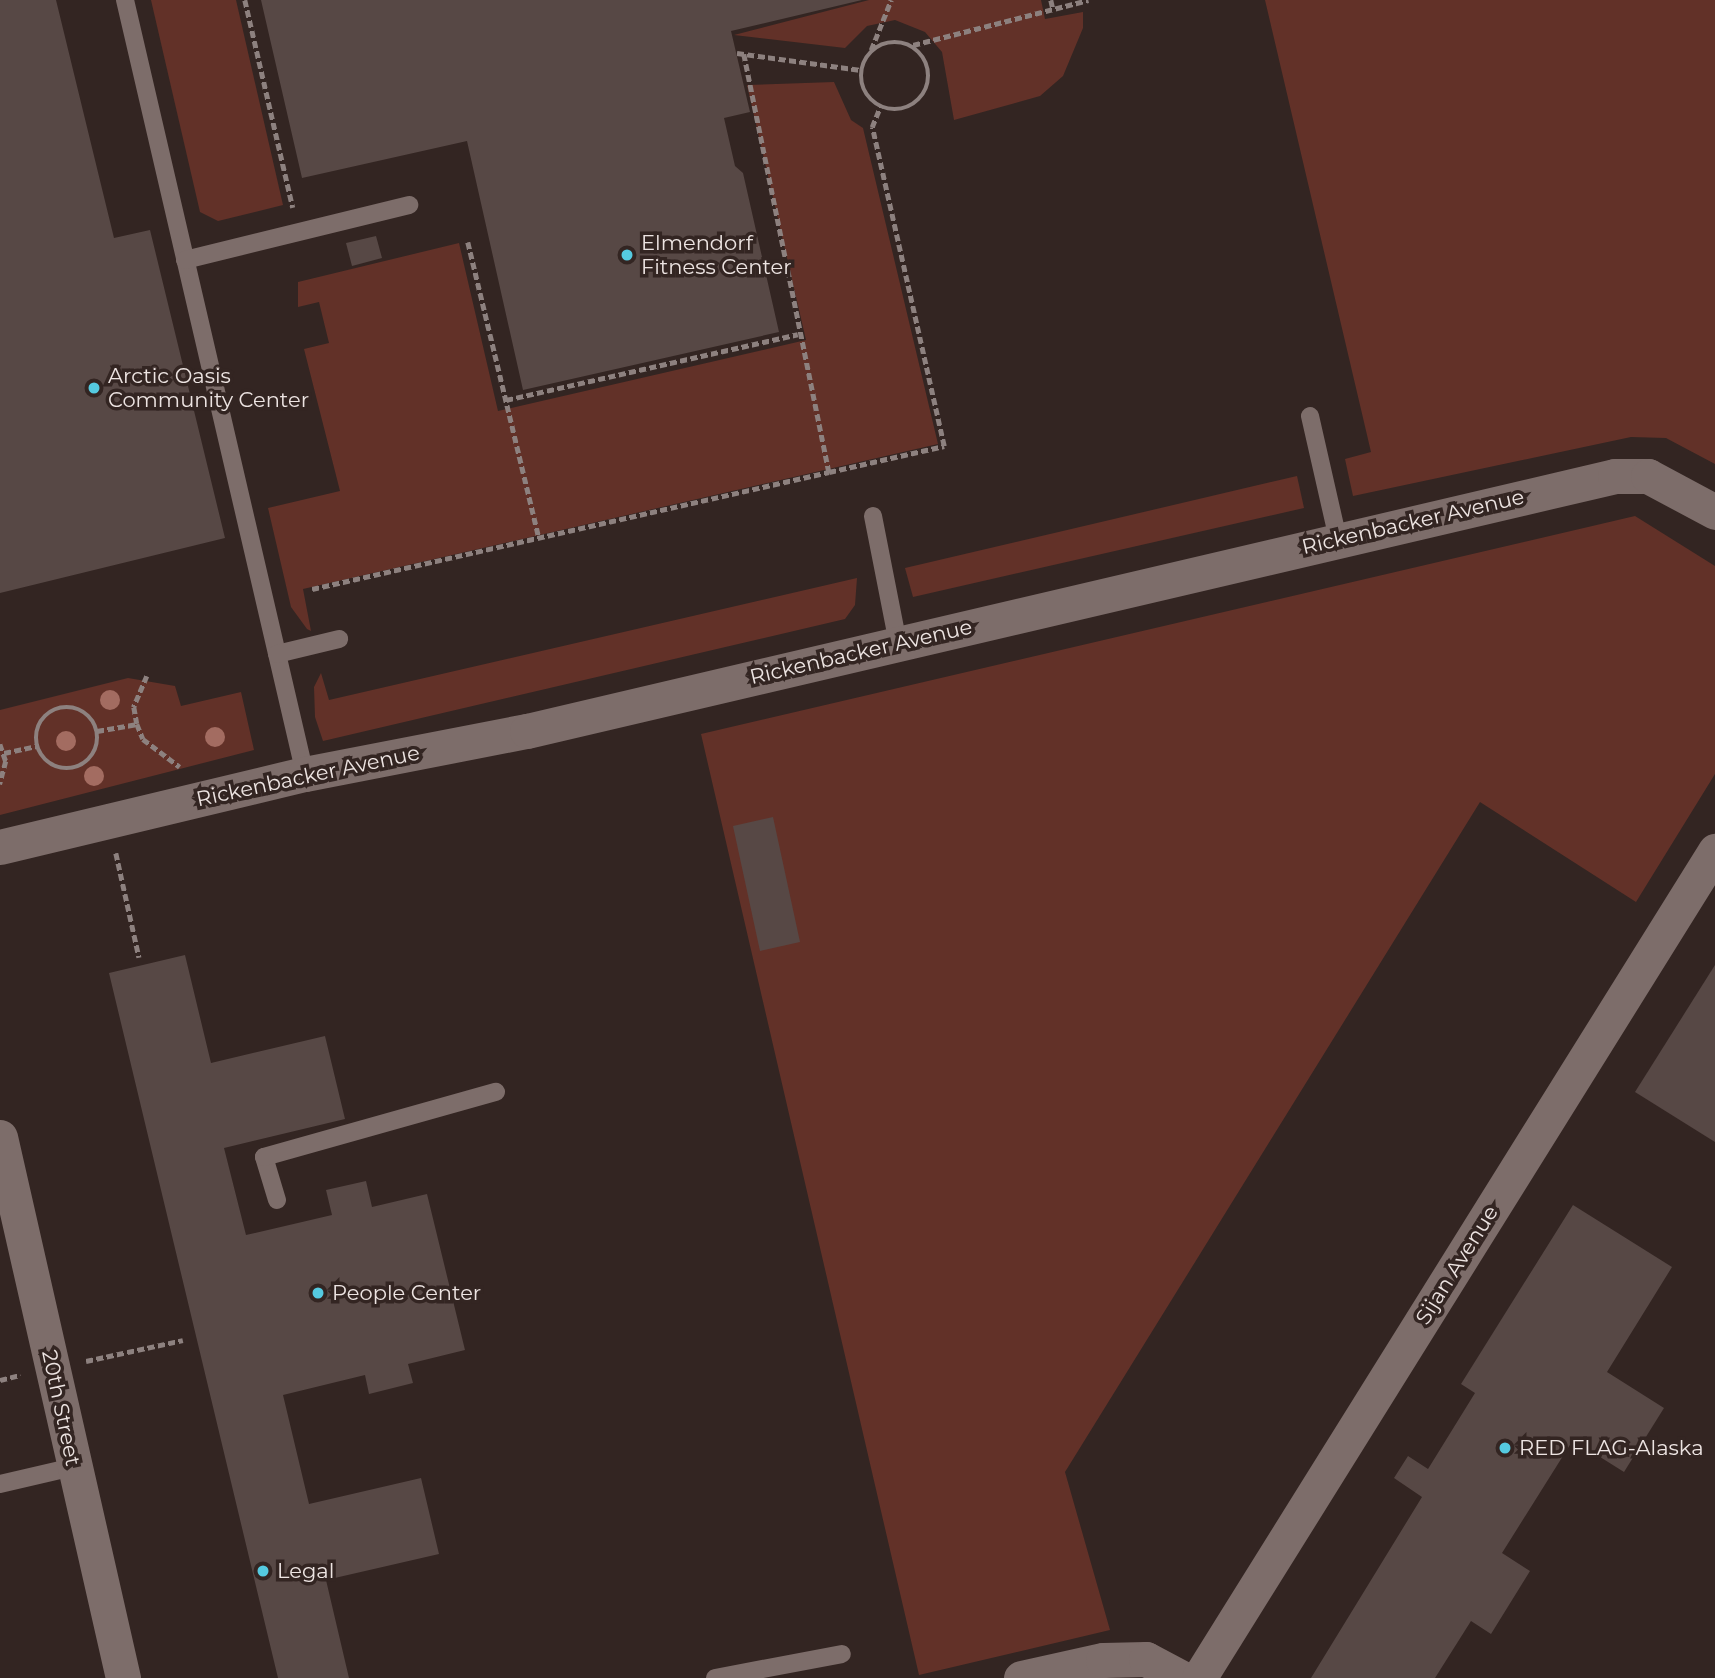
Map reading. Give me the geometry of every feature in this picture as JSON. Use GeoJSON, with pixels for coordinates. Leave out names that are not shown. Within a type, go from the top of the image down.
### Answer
{"type":"FeatureCollection","features":[{"type":"Feature","properties":{"kind":"street","name":"Rickenbacker Avenue"},"geometry":{"type":"LineString","coordinates":[[0,847],[305,775],[527,731],[1338,539],[1615,477],[1648,476],[1715,512]]}},
{"type":"Feature","properties":{"kind":"street","name":"Sijan Avenue"},"geometry":{"type":"LineString","coordinates":[[1199,1678],[1715,851]]}},
{"type":"Feature","properties":{"kind":"street","name":"20th Street"},"geometry":{"type":"LineString","coordinates":[[0,1137],[123,1678]]}},
{"type":"Feature","properties":{"kind":"street"},"geometry":{"type":"LineString","coordinates":[[1021,1678],[1103,1660],[1146,1658],[1181,1678]]}},
{"type":"Feature","properties":{"kind":"lane"},"geometry":{"type":"LineString","coordinates":[[125,0],[305,775]]}},
{"type":"Feature","properties":{"kind":"lane"},"geometry":{"type":"LineString","coordinates":[[186,260],[409,205]]}},
{"type":"Feature","properties":{"kind":"lane"},"geometry":{"type":"LineString","coordinates":[[1310,415],[1338,539]]}},
{"type":"Feature","properties":{"kind":"lane"},"geometry":{"type":"LineString","coordinates":[[873,516],[898,643]]}},
{"type":"Feature","properties":{"kind":"lane"},"geometry":{"type":"LineString","coordinates":[[277,654],[339,639]]}},
{"type":"Feature","properties":{"kind":"lane"},"geometry":{"type":"LineString","coordinates":[[277,1200],[264,1157],[496,1092]]}},
{"type":"Feature","properties":{"kind":"lane"},"geometry":{"type":"LineString","coordinates":[[0,1484],[74,1467]]}},
{"type":"Feature","properties":{"kind":"lane"},"geometry":{"type":"LineString","coordinates":[[715,1678],[842,1654]]}},
{"type":"Feature","properties":{"kind":"path"},"geometry":{"type":"LineString","coordinates":[[245,0],[299,232]]}},
{"type":"Feature","properties":{"kind":"path"},"geometry":{"type":"LineString","coordinates":[[891,0],[861,70],[864,92],[880,107],[903,109],[922,96],[929,75],[912,46]]}},
{"type":"Feature","properties":{"kind":"path"},"geometry":{"type":"LineString","coordinates":[[1051,0],[1053,9]]}},
{"type":"Feature","properties":{"kind":"path"},"geometry":{"type":"LineString","coordinates":[[871,51],[890,41],[912,46],[1088,0]]}},
{"type":"Feature","properties":{"kind":"path"},"geometry":{"type":"LineString","coordinates":[[737,53],[861,70]]}},
{"type":"Feature","properties":{"kind":"path"},"geometry":{"type":"LineString","coordinates":[[744,54],[798,334],[829,472]]}},
{"type":"Feature","properties":{"kind":"path"},"geometry":{"type":"LineString","coordinates":[[312,589],[944,446],[873,127],[880,107]]}},
{"type":"Feature","properties":{"kind":"path"},"geometry":{"type":"LineString","coordinates":[[468,242],[539,538]]}},
{"type":"Feature","properties":{"kind":"path"},"geometry":{"type":"LineString","coordinates":[[506,400],[798,334]]}},
{"type":"Feature","properties":{"kind":"path"},"geometry":{"type":"LineString","coordinates":[[147,676],[134,707],[136,724],[143,739],[183,769]]}},
{"type":"Feature","properties":{"kind":"path"},"geometry":{"type":"LineString","coordinates":[[60,708],[80,710],[97,731],[93,756],[75,768],[47,762],[37,746],[38,727],[60,708]]}},
{"type":"Feature","properties":{"kind":"path"},"geometry":{"type":"LineString","coordinates":[[97,731],[136,724]]}},
{"type":"Feature","properties":{"kind":"path"},"geometry":{"type":"LineString","coordinates":[[0,744],[4,753],[0,784]]}},
{"type":"Feature","properties":{"kind":"path"},"geometry":{"type":"LineString","coordinates":[[4,753],[37,746]]}},
{"type":"Feature","properties":{"kind":"path"},"geometry":{"type":"LineString","coordinates":[[109,821],[139,957]]}},
{"type":"Feature","properties":{"kind":"path"},"geometry":{"type":"LineString","coordinates":[[0,1380],[183,1340]]}},
{"type":"Feature","properties":{"kind":"shaded area"},"geometry":{"type":"Polygon","coordinates":[[[151,0],[236,0],[283,205],[218,221],[200,212],[151,0]]]}},
{"type":"Feature","properties":{"kind":"shaded area"},"geometry":{"type":"Polygon","coordinates":[[[869,0],[1041,0],[1045,19],[1083,12],[1083,28],[1063,76],[1040,96],[954,120],[942,52],[925,32],[895,20],[867,26],[845,48],[734,35],[869,0]]]}},
{"type":"Feature","properties":{"kind":"shaded area"},"geometry":{"type":"Polygon","coordinates":[[[1265,0],[1715,0],[1715,464],[1666,438],[1631,437],[1353,496],[1345,459],[1371,452],[1265,0]]]}},
{"type":"Feature","properties":{"kind":"shaded area"},"geometry":{"type":"Polygon","coordinates":[[[834,82],[851,120],[863,128],[938,444],[303,589],[311,631],[307,629],[291,607],[268,508],[340,491],[304,349],[329,343],[319,302],[298,307],[298,282],[459,243],[498,411],[806,340],[747,85],[834,82]]]}},
{"type":"Feature","properties":{"kind":"shaded area"},"geometry":{"type":"Polygon","coordinates":[[[1297,476],[1304,508],[913,597],[905,568],[1297,476]]]}},
{"type":"Feature","properties":{"kind":"shaded area"},"geometry":{"type":"Polygon","coordinates":[[[1635,516],[1715,566],[1715,774],[1636,902],[1480,802],[1065,1472],[1110,1630],[919,1675],[701,734],[1635,516]]]}},
{"type":"Feature","properties":{"kind":"shaded area"},"geometry":{"type":"Polygon","coordinates":[[[857,578],[855,605],[845,619],[323,741],[315,717],[314,687],[321,673],[329,700],[857,578]]]}},
{"type":"Feature","properties":{"kind":"shaded area"},"geometry":{"type":"Polygon","coordinates":[[[128,678],[175,686],[181,706],[241,692],[254,750],[0,815],[0,710],[128,678]]]}},
{"type":"Feature","properties":{"kind":"building","name":"Arctic Oasis Community Center"},"geometry":{"type":"Polygon","coordinates":[[[0,0],[56,0],[114,238],[150,230],[225,538],[0,593],[0,0]]]}},
{"type":"Feature","properties":{"kind":"building","name":"Elmendorf Fitness Center"},"geometry":{"type":"Polygon","coordinates":[[[261,0],[862,0],[731,31],[750,112],[724,118],[735,166],[743,173],[779,332],[523,390],[467,141],[302,178],[261,0]]]}},
{"type":"Feature","properties":{"kind":"building"},"geometry":{"type":"Polygon","coordinates":[[[376,236],[382,258],[352,266],[346,243],[376,236]]]}},
{"type":"Feature","properties":{"kind":"building"},"geometry":{"type":"Polygon","coordinates":[[[773,817],[800,942],[760,951],[733,826],[773,817]]]}},
{"type":"Feature","properties":{"kind":"building","name":"People Center"},"geometry":{"type":"Polygon","coordinates":[[[185,955],[211,1063],[325,1036],[345,1119],[224,1148],[246,1235],[332,1215],[326,1190],[366,1181],[372,1207],[427,1194],[465,1350],[408,1364],[413,1383],[369,1394],[365,1375],[283,1395],[309,1504],[421,1478],[439,1554],[326,1580],[349,1678],[278,1678],[109,973],[185,955]]]}},
{"type":"Feature","properties":{"kind":"building"},"geometry":{"type":"Polygon","coordinates":[[[1715,965],[1715,1142],[1635,1092],[1715,965]]]}},
{"type":"Feature","properties":{"kind":"building","name":"RED FLAG-Alaska"},"geometry":{"type":"Polygon","coordinates":[[[1573,1205],[1672,1267],[1607,1372],[1664,1408],[1624,1472],[1573,1440],[1502,1553],[1530,1571],[1491,1634],[1471,1621],[1435,1678],[1311,1678],[1422,1497],[1394,1478],[1408,1456],[1428,1469],[1475,1393],[1461,1384],[1573,1205]]]}},
{"type":"Feature","properties":{"kind":"place","name":"Elmendorf Fitness Center"},"geometry":{"type":"Point","coordinates":[627,255]}},
{"type":"Feature","properties":{"kind":"place","name":"Arctic Oasis Community Center"},"geometry":{"type":"Point","coordinates":[94,388]}},
{"type":"Feature","properties":{"kind":"place","name":"People Center"},"geometry":{"type":"Point","coordinates":[318,1293]}},
{"type":"Feature","properties":{"kind":"place","name":"RED FLAG-Alaska"},"geometry":{"type":"Point","coordinates":[1505,1448]}},
{"type":"Feature","properties":{"kind":"place","name":"Legal"},"geometry":{"type":"Point","coordinates":[263,1571]}}]}
